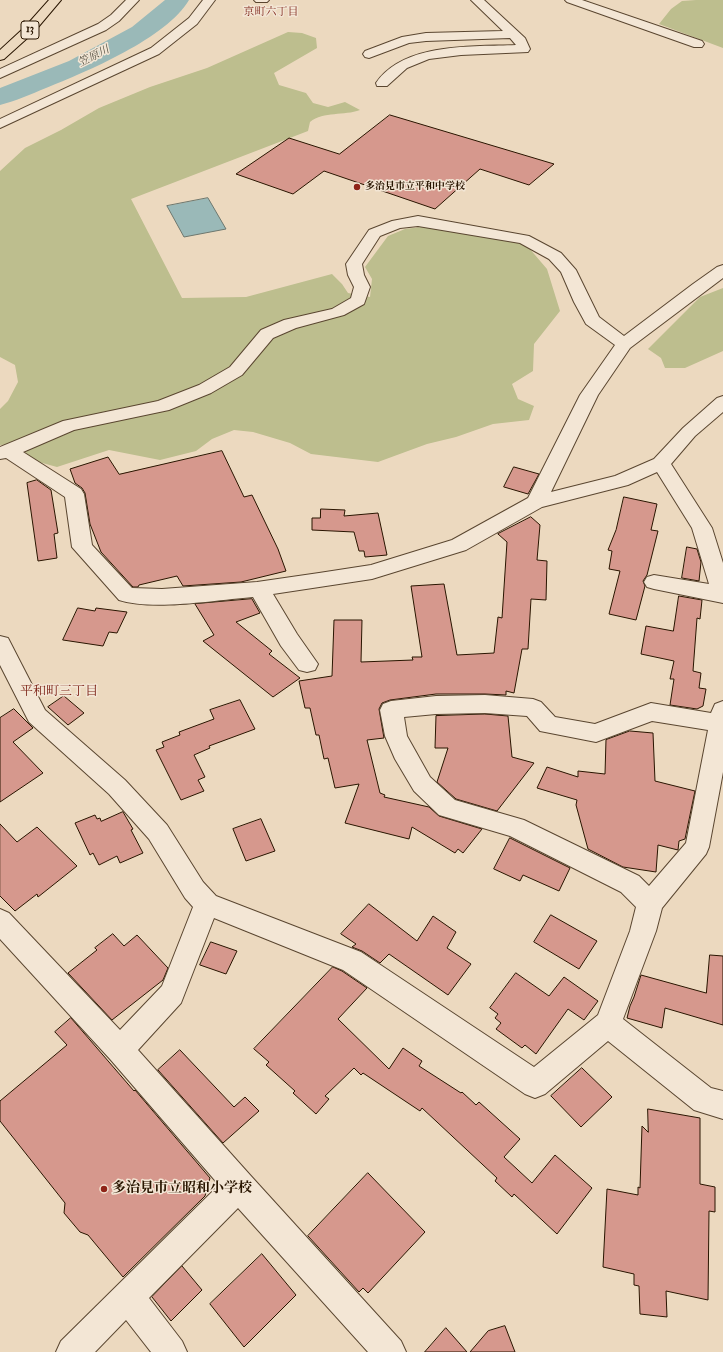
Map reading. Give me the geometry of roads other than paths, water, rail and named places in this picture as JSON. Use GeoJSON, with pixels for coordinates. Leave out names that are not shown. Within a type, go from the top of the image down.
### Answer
{"type":"FeatureCollection","features":[{"type":"Feature","properties":{"kind":"main road","name":"13"},"geometry":{"type":"LineString","coordinates":[[0,56],[25,35],[55,0]]}},
{"type":"Feature","properties":{"kind":"street"},"geometry":{"type":"LineString","coordinates":[[0,74],[102,27],[115,18],[133,0]]}},
{"type":"Feature","properties":{"kind":"street"},"geometry":{"type":"LineString","coordinates":[[0,124],[155,51],[193,21],[209,0]]}},
{"type":"Feature","properties":{"kind":"street"},"geometry":{"type":"LineString","coordinates":[[382,83],[403,64],[418,57],[442,53],[524,48],[521,41],[477,0]]}},
{"type":"Feature","properties":{"kind":"street"},"geometry":{"type":"LineString","coordinates":[[571,0],[698,44]]}},
{"type":"Feature","properties":{"kind":"street"},"geometry":{"type":"LineString","coordinates":[[369,54],[406,40],[426,37],[514,34]]}},
{"type":"Feature","properties":{"kind":"street"},"geometry":{"type":"LineString","coordinates":[[4,452],[69,425],[163,406],[205,389],[236,371],[267,334],[290,324],[338,312],[358,301],[362,287],[356,275],[354,264],[374,233],[397,224],[418,221],[524,238],[555,256],[568,270],[582,302],[592,320],[624,344]]}},
{"type":"Feature","properties":{"kind":"street"},"geometry":{"type":"LineString","coordinates":[[536,502],[590,395],[624,344],[723,270]]}},
{"type":"Feature","properties":{"kind":"street"},"geometry":{"type":"LineString","coordinates":[[4,452],[74,494],[82,547],[126,595],[162,597],[257,589],[372,572],[459,545],[536,502],[621,482],[661,463],[690,432],[723,402]]}},
{"type":"Feature","properties":{"kind":"street"},"geometry":{"type":"LineString","coordinates":[[654,582],[723,594],[702,528],[661,463]]}},
{"type":"Feature","properties":{"kind":"street"},"geometry":{"type":"LineString","coordinates":[[257,589],[262,593],[289,640],[307,664]]}},
{"type":"Feature","properties":{"kind":"street"},"geometry":{"type":"LineString","coordinates":[[0,644],[37,716],[118,786],[158,832],[194,890],[207,904],[352,961],[535,1084],[608,1024],[643,931],[650,903],[697,846],[721,717],[651,712],[596,733],[548,725],[533,708],[485,704],[436,705],[391,710],[396,736],[407,759],[422,784],[447,808],[515,827],[630,884],[650,903]]}},
{"type":"Feature","properties":{"kind":"street"},"geometry":{"type":"LineString","coordinates":[[120,1050],[172,994],[207,904]]}},
{"type":"Feature","properties":{"kind":"street"},"geometry":{"type":"LineString","coordinates":[[0,921],[120,1050],[239,1186],[390,1352]]}},
{"type":"Feature","properties":{"kind":"street"},"geometry":{"type":"LineString","coordinates":[[608,1024],[704,1100],[723,1105]]}},
{"type":"Feature","properties":{"kind":"street"},"geometry":{"type":"LineString","coordinates":[[72,1352],[239,1186]]}},
{"type":"Feature","properties":{"kind":"street"},"geometry":{"type":"LineString","coordinates":[[128,1296],[171,1352]]}},
{"type":"Feature","properties":{"kind":"water"},"geometry":{"type":"Polygon","coordinates":[[[208,198],[226,229],[184,237],[167,206],[208,198]]]}},
{"type":"Feature","properties":{"kind":"waterway","name":"笠原川"},"geometry":{"type":"LineString","coordinates":[[0,97],[78,66],[141,32],[174,5],[177,0]]}},
{"type":"Feature","properties":{"kind":"place","name":"多治見市立平和中学校"},"geometry":{"type":"Point","coordinates":[357,187]}},
{"type":"Feature","properties":{"kind":"place","name":"多治見市立昭和小学校"},"geometry":{"type":"Point","coordinates":[104,1189]}},
{"type":"Feature","properties":{"kind":"district","name":"京町六丁目"},"geometry":{"type":"Point","coordinates":[271,13]}},
{"type":"Feature","properties":{"kind":"district","name":"平和町三丁目"},"geometry":{"type":"Point","coordinates":[59,692]}}]}
